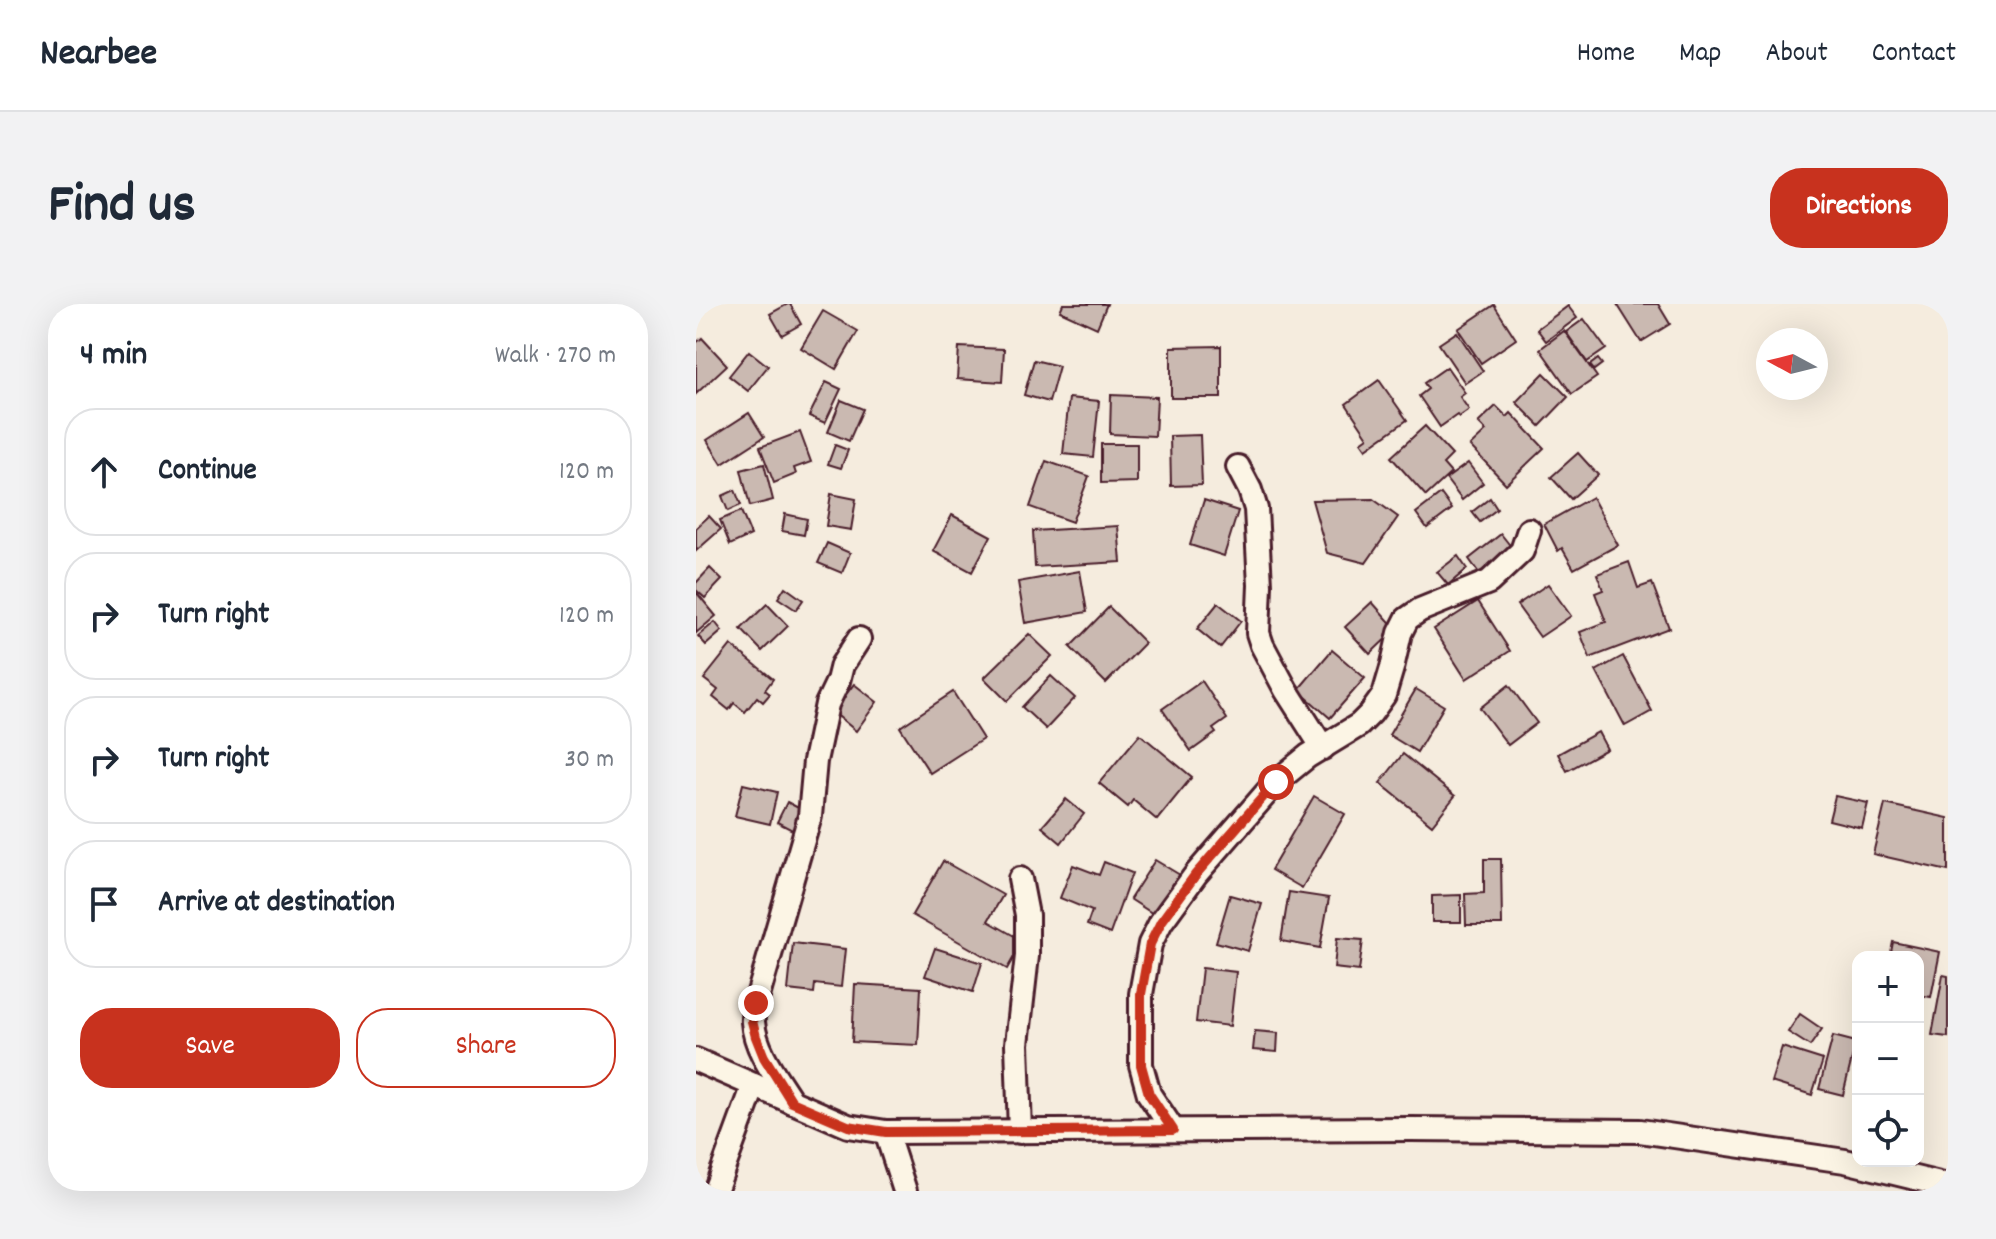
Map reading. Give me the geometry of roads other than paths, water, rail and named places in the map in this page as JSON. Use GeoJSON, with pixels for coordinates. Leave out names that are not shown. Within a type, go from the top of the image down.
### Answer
{"type":"FeatureCollection","features":[{"type":"Feature","properties":{"kind":"street"},"geometry":{"type":"LineString","coordinates":[[1238,467],[1256,509],[1260,585],[1258,633],[1286,690],[1323,748]]}},
{"type":"Feature","properties":{"kind":"street"},"geometry":{"type":"LineString","coordinates":[[1173,1130],[1149,1094],[1141,1065],[1141,994],[1150,944],[1161,922],[1196,874],[1276,782],[1308,756],[1359,725],[1371,713],[1384,695],[1400,633],[1407,619],[1431,605],[1489,582],[1522,551],[1529,530]]}},
{"type":"Feature","properties":{"kind":"street"},"geometry":{"type":"LineString","coordinates":[[792,1102],[764,1057],[752,1021],[810,816],[815,761],[827,704],[842,665],[859,639]]}},
{"type":"Feature","properties":{"kind":"street"},"geometry":{"type":"LineString","coordinates":[[1020,879],[1027,915],[1027,956],[1017,1044],[1020,1132]]}},
{"type":"Feature","properties":{"kind":"street"},"geometry":{"type":"LineString","coordinates":[[696,1060],[848,1126],[886,1132],[1640,1131],[1845,1161],[1948,1186]]}},
{"type":"Feature","properties":{"kind":"street"},"geometry":{"type":"LineString","coordinates":[[715,1191],[754,1085]]}},
{"type":"Feature","properties":{"kind":"street"},"geometry":{"type":"LineString","coordinates":[[886,1132],[905,1191]]}}]}
